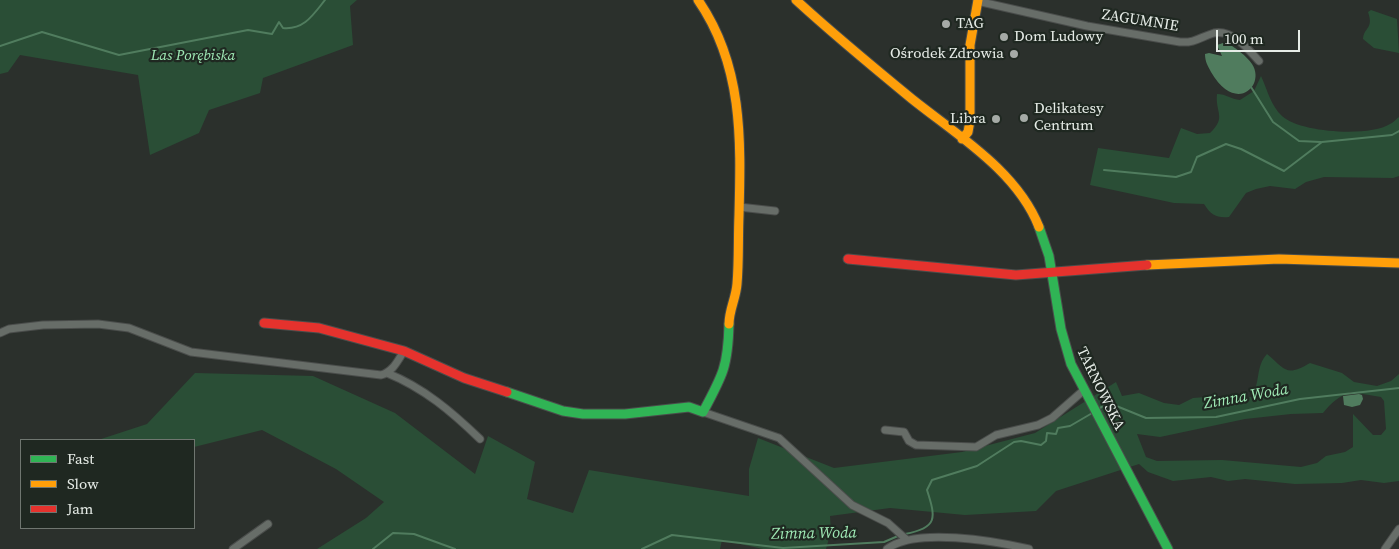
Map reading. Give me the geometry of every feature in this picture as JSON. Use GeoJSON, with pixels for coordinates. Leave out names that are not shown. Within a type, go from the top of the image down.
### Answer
{"type":"FeatureCollection","features":[{"type":"Feature","properties":{"kind":"street"},"geometry":{"type":"LineString","coordinates":[[698,0],[711,20],[735,86],[741,152],[738,285],[728,313],[728,357],[722,378],[703,412]]}},
{"type":"Feature","properties":{"kind":"street","name":"TARNOWSKA"},"geometry":{"type":"LineString","coordinates":[[796,0],[962,139],[1020,194],[1041,230],[1053,274],[1063,343],[1084,390],[1168,549]]}},
{"type":"Feature","properties":{"kind":"street"},"geometry":{"type":"LineString","coordinates":[[962,139],[968,132],[970,121],[967,54],[969,32],[978,1]]}},
{"type":"Feature","properties":{"kind":"street","name":"ZAGUMNIE"},"geometry":{"type":"LineString","coordinates":[[978,1],[1087,26],[1180,42],[1192,43],[1214,33],[1224,34],[1232,36],[1259,61]]}},
{"type":"Feature","properties":{"kind":"street"},"geometry":{"type":"LineString","coordinates":[[739,207],[775,211]]}},
{"type":"Feature","properties":{"kind":"street"},"geometry":{"type":"LineString","coordinates":[[848,259],[1009,275],[1053,274],[1162,264],[1269,260],[1399,263]]}},
{"type":"Feature","properties":{"kind":"street"},"geometry":{"type":"LineString","coordinates":[[0,333],[9,329],[43,325],[98,324],[129,328],[191,352],[375,375],[388,373],[422,389],[480,439]]}},
{"type":"Feature","properties":{"kind":"street"},"geometry":{"type":"LineString","coordinates":[[264,324],[319,328],[404,351],[464,378],[562,411],[583,414],[625,414],[689,407],[779,438],[852,505],[888,523],[907,540]]}},
{"type":"Feature","properties":{"kind":"street"},"geometry":{"type":"LineString","coordinates":[[388,373],[404,351]]}},
{"type":"Feature","properties":{"kind":"street"},"geometry":{"type":"LineString","coordinates":[[885,430],[904,432],[909,441],[916,445],[976,447],[996,435],[1038,425],[1052,418],[1084,390]]}},
{"type":"Feature","properties":{"kind":"street"},"geometry":{"type":"LineString","coordinates":[[233,549],[268,524]]}},
{"type":"Feature","properties":{"kind":"street"},"geometry":{"type":"LineString","coordinates":[[1385,549],[1399,529]]}},
{"type":"Feature","properties":{"kind":"street"},"geometry":{"type":"LineString","coordinates":[[887,549],[907,540],[930,536],[1029,549]]}},
{"type":"Feature","properties":{"kind":"green space","name":"Las Porębiska"},"geometry":{"type":"Polygon","coordinates":[[[0,0],[357,0],[350,6],[353,45],[263,78],[260,93],[209,110],[199,133],[150,155],[138,75],[20,55],[8,72],[0,74],[0,0]]]}},
{"type":"Feature","properties":{"kind":"green space"},"geometry":{"type":"Polygon","coordinates":[[[1371,10],[1397,19],[1399,53],[1374,48],[1363,39],[1370,22],[1368,12],[1371,10]]]}},
{"type":"Feature","properties":{"kind":"green space"},"geometry":{"type":"Polygon","coordinates":[[[1261,76],[1278,112],[1291,122],[1304,126],[1335,131],[1367,131],[1390,124],[1399,117],[1399,176],[1393,178],[1324,177],[1306,182],[1295,189],[1270,186],[1256,189],[1246,193],[1229,217],[1214,215],[1204,204],[1174,203],[1090,185],[1098,148],[1169,158],[1181,128],[1197,134],[1210,133],[1215,128],[1219,119],[1217,94],[1240,100],[1254,91],[1261,76]]]}},
{"type":"Feature","properties":{"kind":"green space"},"geometry":{"type":"Polygon","coordinates":[[[1267,354],[1287,370],[1296,370],[1310,363],[1342,373],[1354,382],[1377,386],[1391,381],[1399,374],[1399,481],[1384,483],[1361,480],[1342,483],[1295,484],[1245,479],[1228,481],[1211,477],[1173,481],[1148,472],[1139,464],[1056,491],[1036,511],[965,515],[890,508],[830,516],[831,531],[826,549],[763,549],[722,540],[720,549],[317,549],[366,518],[384,502],[336,469],[262,430],[195,447],[195,439],[101,439],[147,424],[195,373],[313,376],[395,413],[475,474],[488,436],[535,462],[527,499],[573,513],[589,470],[749,496],[749,469],[758,438],[834,468],[962,452],[1035,433],[1116,382],[1122,396],[1139,393],[1164,403],[1179,405],[1193,398],[1206,397],[1226,402],[1251,397],[1256,386],[1261,364],[1267,354]],[[1351,392],[1335,400],[1323,413],[1245,419],[1160,437],[1137,434],[1146,457],[1157,461],[1222,460],[1301,467],[1317,463],[1326,456],[1345,452],[1353,447],[1353,414],[1373,435],[1381,435],[1386,429],[1384,401],[1381,397],[1351,392]]]}},
{"type":"Feature","properties":{"kind":"shaded area"},"geometry":{"type":"Polygon","coordinates":[[[1226,42],[1252,64],[1255,80],[1252,87],[1246,92],[1239,94],[1230,92],[1221,85],[1207,64],[1205,54],[1222,56],[1217,45],[1226,42]]]}},
{"type":"Feature","properties":{"kind":"shaded area"},"geometry":{"type":"Polygon","coordinates":[[[1362,395],[1363,399],[1360,405],[1352,407],[1344,405],[1343,396],[1362,395]]]}},
{"type":"Feature","properties":{"kind":"waterway"},"geometry":{"type":"LineString","coordinates":[[0,46],[42,32],[119,55],[248,30],[272,34],[279,22],[283,28],[297,27],[302,24],[312,16],[325,0]]}},
{"type":"Feature","properties":{"kind":"waterway"},"geometry":{"type":"LineString","coordinates":[[1251,87],[1273,122],[1299,141],[1321,142]]}},
{"type":"Feature","properties":{"kind":"waterway"},"geometry":{"type":"LineString","coordinates":[[1104,170],[1176,177],[1191,172],[1197,157],[1226,144],[1241,149],[1284,171],[1322,142],[1392,135],[1399,131]]}},
{"type":"Feature","properties":{"kind":"waterway","name":"Zimna Woda"},"geometry":{"type":"LineString","coordinates":[[1098,409],[1109,403],[1146,418],[1216,417],[1300,399],[1399,388]]}},
{"type":"Feature","properties":{"kind":"waterway","name":"Zimna Woda"},"geometry":{"type":"LineString","coordinates":[[905,534],[924,529],[932,520],[932,508],[927,490],[932,480],[977,466],[1014,442],[1021,441],[1041,445],[1046,441],[1047,433],[1056,434],[1058,428],[1070,426],[1094,412]]}},
{"type":"Feature","properties":{"kind":"waterway","name":"Zimna Woda"},"geometry":{"type":"LineString","coordinates":[[373,549],[393,533],[414,534],[455,549]]}},
{"type":"Feature","properties":{"kind":"waterway","name":"Zimna Woda"},"geometry":{"type":"LineString","coordinates":[[642,549],[672,535],[783,548],[884,542],[898,536]]}},
{"type":"Feature","properties":{"kind":"traffic: fast"},"geometry":{"type":"LineString","coordinates":[[1039,227],[1049,256],[1061,329],[1071,364],[1168,549]]}},
{"type":"Feature","properties":{"kind":"traffic: fast"},"geometry":{"type":"LineString","coordinates":[[507,392],[563,411],[583,414],[625,414],[689,407],[703,412],[720,379],[726,361],[729,324]]}},
{"type":"Feature","properties":{"kind":"traffic: slow"},"geometry":{"type":"LineString","coordinates":[[698,0],[713,25],[724,50],[736,103],[739,131],[738,275],[729,324]]}},
{"type":"Feature","properties":{"kind":"traffic: slow"},"geometry":{"type":"LineString","coordinates":[[796,0],[883,75],[1001,171],[1029,207],[1039,227]]}},
{"type":"Feature","properties":{"kind":"traffic: slow"},"geometry":{"type":"LineString","coordinates":[[962,139],[968,132],[970,121],[970,45],[978,0]]}},
{"type":"Feature","properties":{"kind":"traffic: slow"},"geometry":{"type":"LineString","coordinates":[[1147,265],[1279,259],[1399,263]]}},
{"type":"Feature","properties":{"kind":"traffic: jam"},"geometry":{"type":"LineString","coordinates":[[848,259],[1016,275],[1147,265]]}},
{"type":"Feature","properties":{"kind":"traffic: jam"},"geometry":{"type":"LineString","coordinates":[[264,323],[319,328],[404,351],[464,378],[507,392]]}},
{"type":"Feature","properties":{"kind":"place","name":"TAG"},"geometry":{"type":"Point","coordinates":[946,24]}},
{"type":"Feature","properties":{"kind":"place","name":"Dom Ludowy"},"geometry":{"type":"Point","coordinates":[1004,37]}},
{"type":"Feature","properties":{"kind":"place","name":"Ośrodek Zdrowia"},"geometry":{"type":"Point","coordinates":[1014,54]}},
{"type":"Feature","properties":{"kind":"place","name":"Delikatesy Centrum"},"geometry":{"type":"Point","coordinates":[1024,118]}},
{"type":"Feature","properties":{"kind":"place","name":"Libra"},"geometry":{"type":"Point","coordinates":[996,119]}}]}
